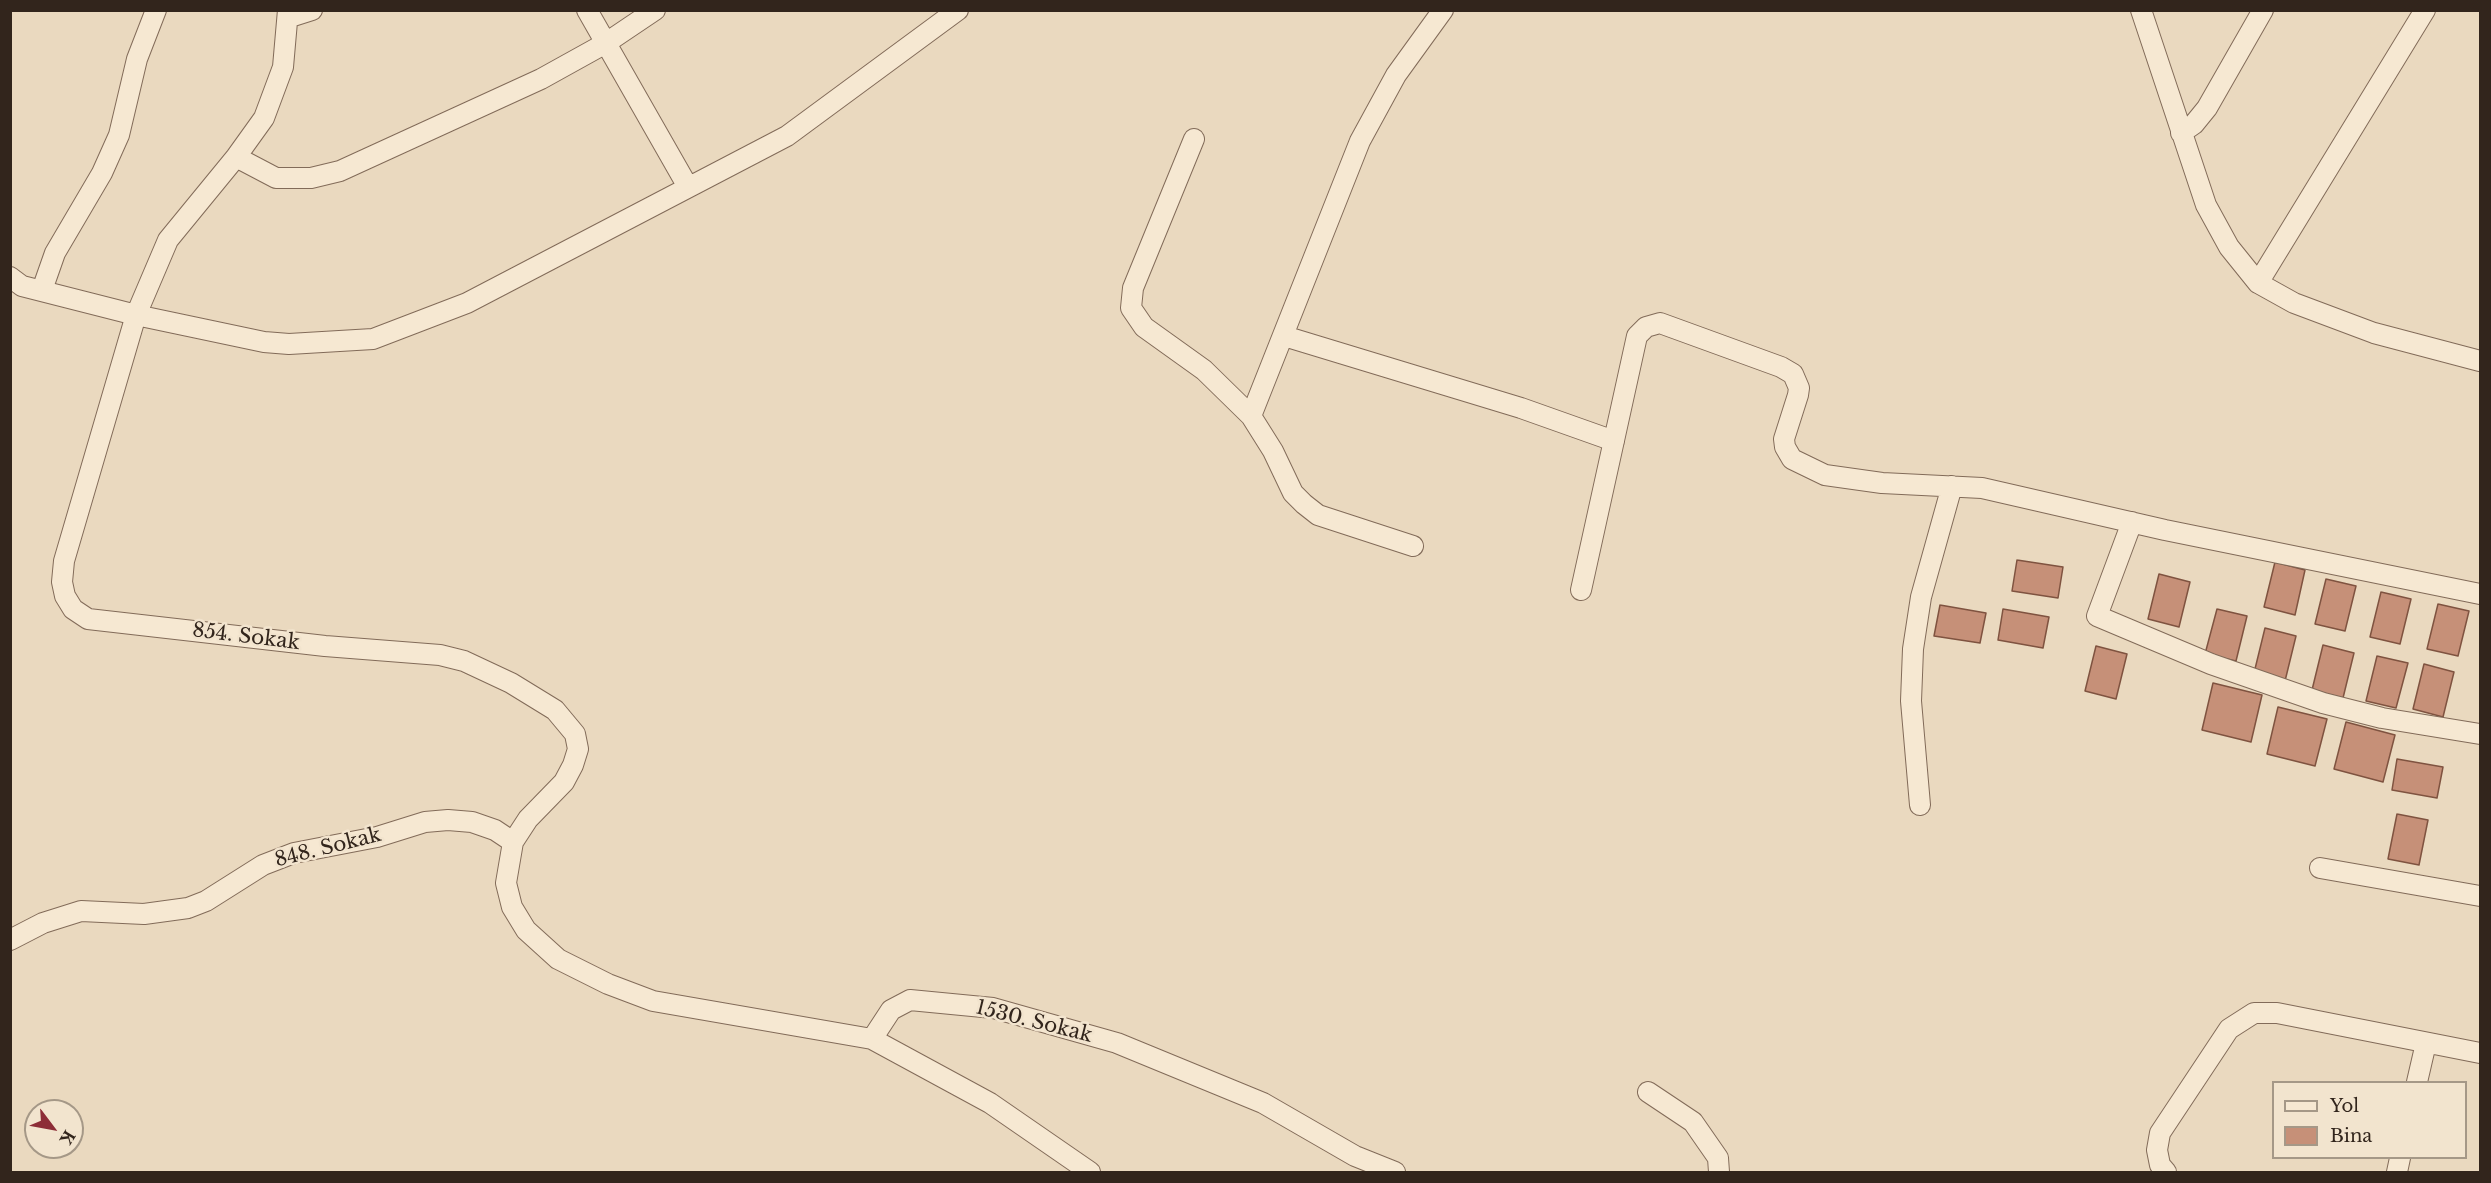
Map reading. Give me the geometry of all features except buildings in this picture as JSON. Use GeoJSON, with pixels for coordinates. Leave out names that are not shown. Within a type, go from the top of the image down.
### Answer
{"type":"FeatureCollection","features":[{"type":"Feature","properties":{"kind":"street"},"geometry":{"type":"LineString","coordinates":[[42,290],[55,253],[92,193],[119,135],[137,59],[156,10]]}},
{"type":"Feature","properties":{"kind":"street"},"geometry":{"type":"LineString","coordinates":[[289,14],[312,10]]}},
{"type":"Feature","properties":{"kind":"street"},"geometry":{"type":"LineString","coordinates":[[587,10],[688,188]]}},
{"type":"Feature","properties":{"kind":"street"},"geometry":{"type":"LineString","coordinates":[[236,157],[276,178],[311,178],[340,171],[541,78],[606,43],[655,10]]}},
{"type":"Feature","properties":{"kind":"street"},"geometry":{"type":"LineString","coordinates":[[14,286],[42,290],[136,315],[264,342],[289,344],[373,339],[466,303],[787,136],[958,10]]}},
{"type":"Feature","properties":{"kind":"street"},"geometry":{"type":"LineString","coordinates":[[1251,416],[1351,163],[1371,119],[1396,75],[1443,10]]}},
{"type":"Feature","properties":{"kind":"street"},"geometry":{"type":"LineString","coordinates":[[2141,10],[2196,181],[2217,228],[2258,283],[2294,303],[2334,318],[2414,345],[2481,362]]}},
{"type":"Feature","properties":{"kind":"street"},"geometry":{"type":"LineString","coordinates":[[2181,133],[2194,124],[2207,108],[2263,10]]}},
{"type":"Feature","properties":{"kind":"street"},"geometry":{"type":"LineString","coordinates":[[2258,283],[2425,10]]}},
{"type":"Feature","properties":{"kind":"street","name":"854. Sokak"},"geometry":{"type":"LineString","coordinates":[[289,14],[287,45],[278,88],[264,118],[236,157],[168,240],[156,263],[136,315],[64,561],[62,582],[64,596],[73,609],[88,619],[325,646],[440,655],[464,660],[512,683],[555,710],[575,734],[578,749],[564,782],[528,819],[513,842]]}},
{"type":"Feature","properties":{"kind":"street"},"geometry":{"type":"LineString","coordinates":[[1194,139],[1133,288],[1131,308],[1144,327],[1204,370],[1251,416],[1273,451],[1293,493],[1311,510],[1318,515],[1413,546]]}},
{"type":"Feature","properties":{"kind":"street"},"geometry":{"type":"LineString","coordinates":[[1581,590],[1637,336],[1646,327],[1660,323],[1781,367],[1793,374],[1799,388],[1784,439],[1787,454],[1797,463],[1825,475],[1882,483],[1982,489],[2481,594]]}},
{"type":"Feature","properties":{"kind":"street"},"geometry":{"type":"LineString","coordinates":[[1284,336],[1521,408],[1614,441]]}},
{"type":"Feature","properties":{"kind":"street"},"geometry":{"type":"LineString","coordinates":[[1920,805],[1911,701],[1913,649],[1921,597],[1952,486]]}},
{"type":"Feature","properties":{"kind":"street"},"geometry":{"type":"LineString","coordinates":[[2132,522],[2097,616],[2211,664],[2323,704],[2382,718],[2481,734]]}},
{"type":"Feature","properties":{"kind":"street","name":"848. Sokak"},"geometry":{"type":"LineString","coordinates":[[10,940],[43,923],[81,911],[144,914],[189,908],[206,901],[263,864],[294,853],[377,837],[425,822],[448,820],[472,822],[495,830],[513,842]]}},
{"type":"Feature","properties":{"kind":"street"},"geometry":{"type":"LineString","coordinates":[[513,842],[506,883],[512,907],[526,930],[558,959],[608,984],[653,1001],[872,1039],[990,1103],[1082,1169]]}},
{"type":"Feature","properties":{"kind":"street"},"geometry":{"type":"LineString","coordinates":[[2320,868],[2481,896]]}},
{"type":"Feature","properties":{"kind":"street","name":"1530. Sokak"},"geometry":{"type":"LineString","coordinates":[[872,1039],[891,1010],[910,1000],[993,1008],[1127,1047],[1263,1103],[1355,1156],[1395,1173]]}},
{"type":"Feature","properties":{"kind":"street"},"geometry":{"type":"LineString","coordinates":[[2166,1173],[2160,1165],[2157,1150],[2160,1133],[2224,1036],[2243,1018],[2254,1013],[2277,1013],[2481,1053]]}},
{"type":"Feature","properties":{"kind":"street"},"geometry":{"type":"LineString","coordinates":[[2418,1081],[2427,1043]]}},
{"type":"Feature","properties":{"kind":"street"},"geometry":{"type":"LineString","coordinates":[[1648,1092],[1675,1108],[1702,1132],[1718,1158],[1719,1173]]}}]}
